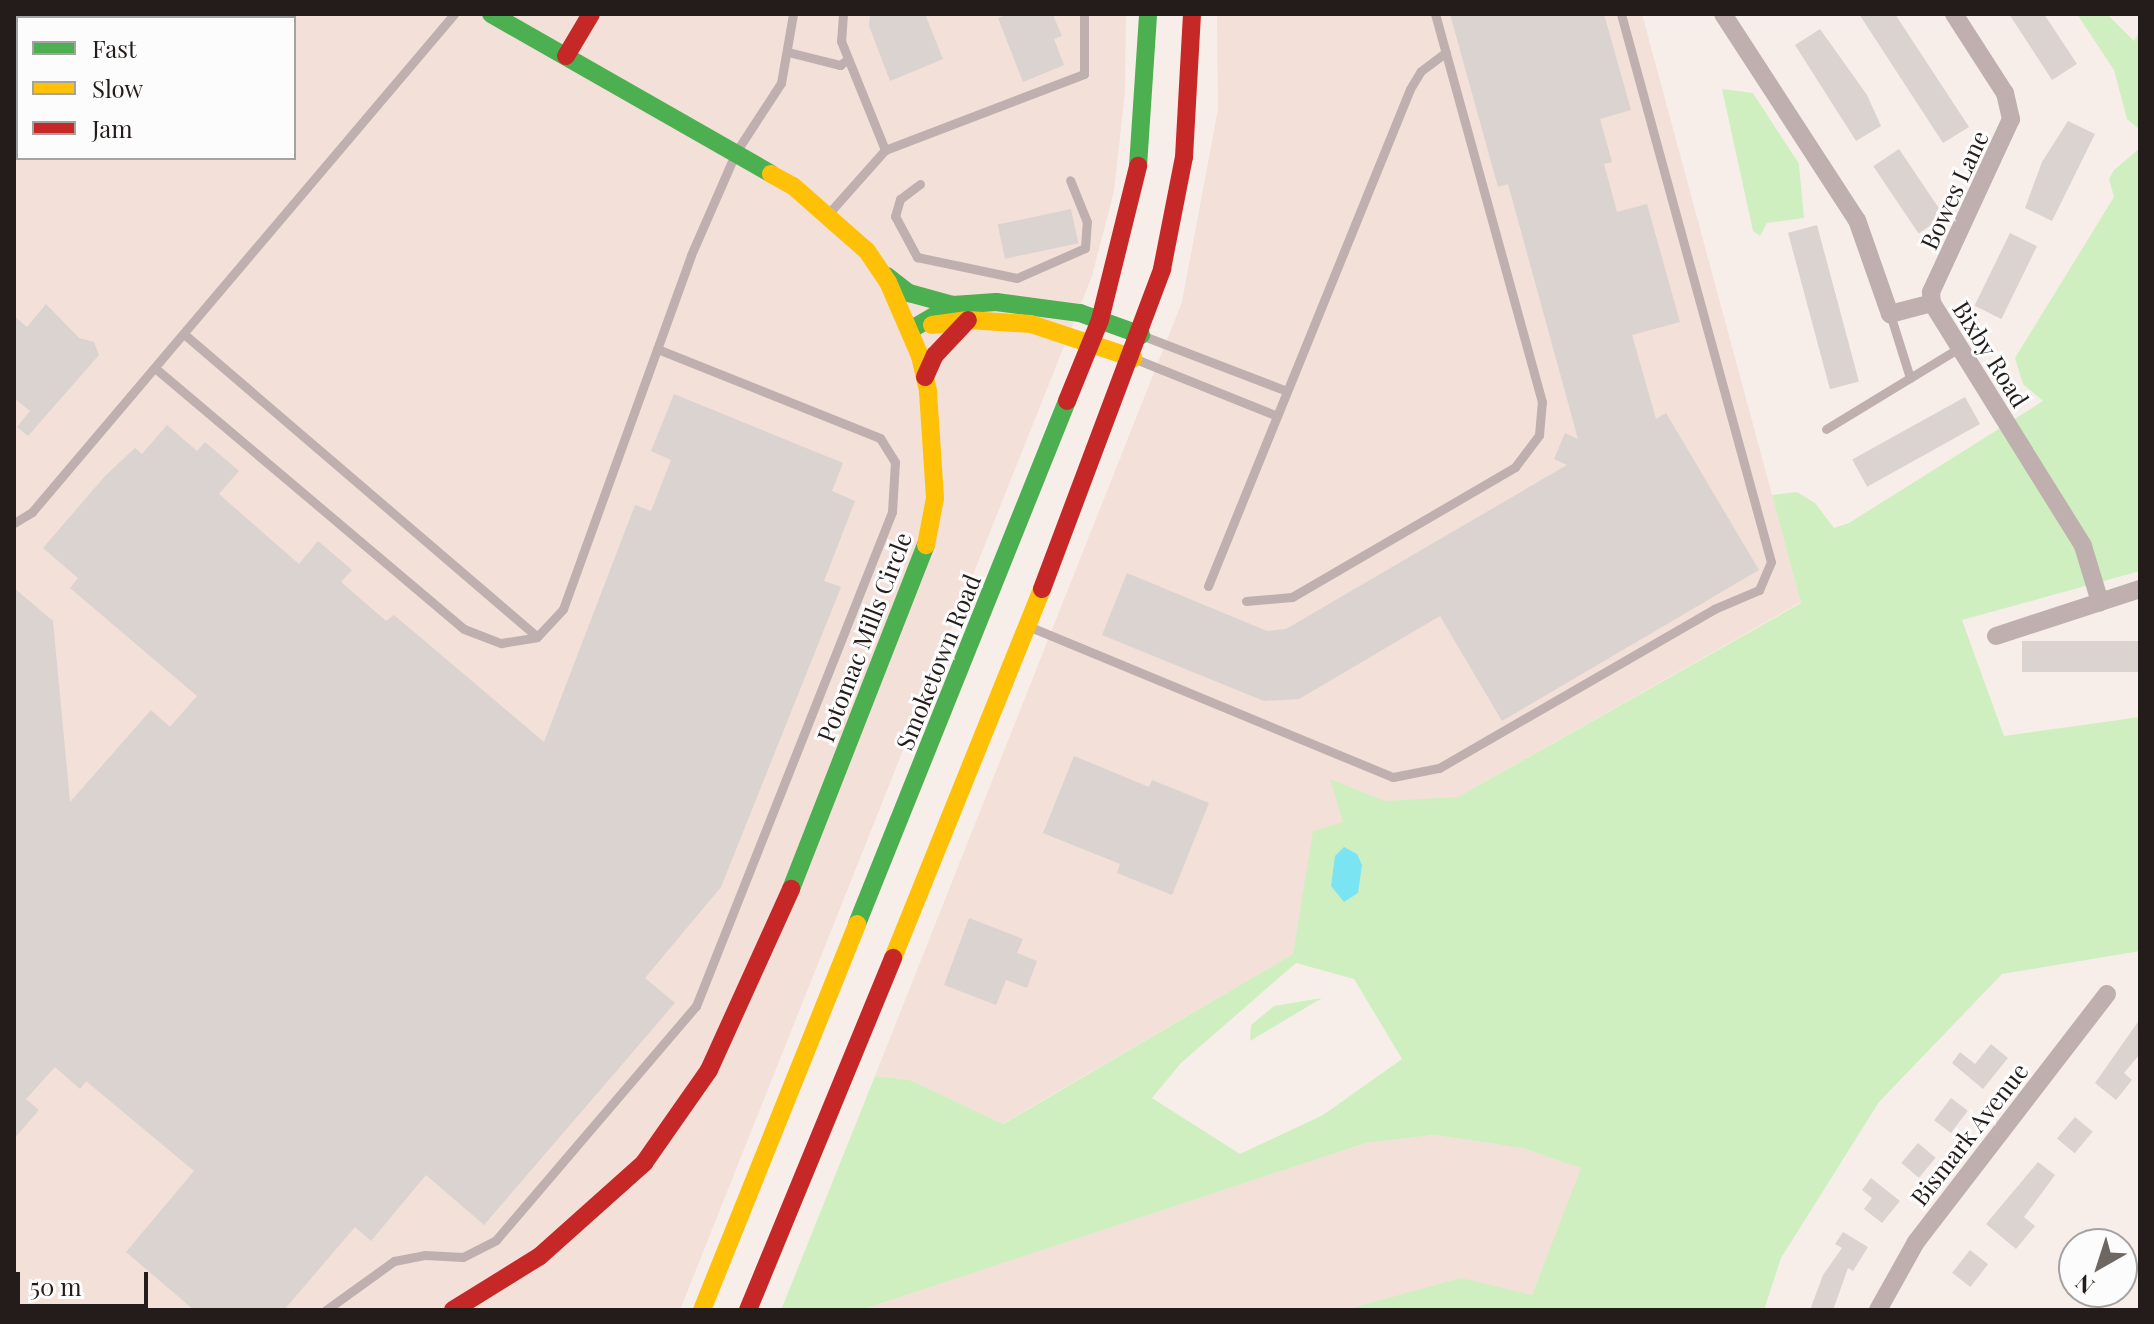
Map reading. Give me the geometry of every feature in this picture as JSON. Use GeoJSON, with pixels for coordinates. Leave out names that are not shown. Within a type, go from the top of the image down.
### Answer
{"type":"FeatureCollection","features":[{"type":"Feature","properties":{"kind":"main road","name":"Potomac Mills Circle"},"geometry":{"type":"LineString","coordinates":[[453,1310],[540,1256],[615,1192],[682,1114],[729,1034],[923,559],[936,463],[925,377],[910,330],[880,270],[829,213],[736,152],[491,14]]}},
{"type":"Feature","properties":{"kind":"main road"},"geometry":{"type":"LineString","coordinates":[[566,56],[591,14]]}},
{"type":"Feature","properties":{"kind":"main road","name":"Smoketown Road"},"geometry":{"type":"LineString","coordinates":[[748,1310],[854,991],[1100,320],[1139,161],[1148,14]]}},
{"type":"Feature","properties":{"kind":"main road","name":"Smoketown Road"},"geometry":{"type":"LineString","coordinates":[[702,1310],[1025,625],[1133,358],[1165,257],[1184,157],[1192,14]]}},
{"type":"Feature","properties":{"kind":"main road"},"geometry":{"type":"LineString","coordinates":[[880,270],[909,293],[953,305],[1026,303],[1100,320],[1141,335]]}},
{"type":"Feature","properties":{"kind":"main road"},"geometry":{"type":"LineString","coordinates":[[910,330],[953,305]]}},
{"type":"Feature","properties":{"kind":"main road"},"geometry":{"type":"LineString","coordinates":[[910,330],[968,320],[1031,324],[1133,358]]}},
{"type":"Feature","properties":{"kind":"main road"},"geometry":{"type":"LineString","coordinates":[[925,377],[935,355],[968,320]]}},
{"type":"Feature","properties":{"kind":"street"},"geometry":{"type":"LineString","coordinates":[[1723,14],[1857,220],[1890,314]]}},
{"type":"Feature","properties":{"kind":"street","name":"Bowes Lane"},"geometry":{"type":"LineString","coordinates":[[1932,303],[1931,292],[2011,119],[2005,93],[1954,14]]}},
{"type":"Feature","properties":{"kind":"street","name":"Bixby Road"},"geometry":{"type":"LineString","coordinates":[[1890,314],[1932,303],[2083,546],[2100,602]]}},
{"type":"Feature","properties":{"kind":"street"},"geometry":{"type":"LineString","coordinates":[[1996,636],[2140,589]]}},
{"type":"Feature","properties":{"kind":"street","name":"Bismark Avenue"},"geometry":{"type":"LineString","coordinates":[[1878,1310],[1916,1242],[2107,994]]}},
{"type":"Feature","properties":{"kind":"lane"},"geometry":{"type":"LineString","coordinates":[[14,523],[32,512],[454,14]]}},
{"type":"Feature","properties":{"kind":"lane"},"geometry":{"type":"LineString","coordinates":[[155,368],[464,629],[501,643],[537,637],[563,609],[657,349],[736,152],[777,92],[788,52],[793,14]]}},
{"type":"Feature","properties":{"kind":"lane"},"geometry":{"type":"LineString","coordinates":[[843,14],[841,41],[885,150]]}},
{"type":"Feature","properties":{"kind":"lane"},"geometry":{"type":"LineString","coordinates":[[829,213],[885,150],[1084,74],[1084,14]]}},
{"type":"Feature","properties":{"kind":"lane"},"geometry":{"type":"LineString","coordinates":[[1246,601],[1292,597],[1515,467],[1539,435],[1542,402],[1435,14]]}},
{"type":"Feature","properties":{"kind":"lane"},"geometry":{"type":"LineString","coordinates":[[1025,625],[1393,777],[1439,768],[1714,609],[1759,590],[1771,562],[1621,14]]}},
{"type":"Feature","properties":{"kind":"lane"},"geometry":{"type":"LineString","coordinates":[[788,52],[840,65],[848,59]]}},
{"type":"Feature","properties":{"kind":"lane"},"geometry":{"type":"LineString","coordinates":[[1208,586],[1410,89],[1421,71],[1446,52]]}},
{"type":"Feature","properties":{"kind":"lane"},"geometry":{"type":"LineString","coordinates":[[920,184],[900,199],[895,216],[911,250],[929,262],[1017,278],[1085,248],[1087,222],[1070,180]]}},
{"type":"Feature","properties":{"kind":"lane"},"geometry":{"type":"LineString","coordinates":[[1890,314],[1910,378]]}},
{"type":"Feature","properties":{"kind":"lane"},"geometry":{"type":"LineString","coordinates":[[184,334],[537,637]]}},
{"type":"Feature","properties":{"kind":"lane"},"geometry":{"type":"LineString","coordinates":[[1141,335],[1287,391]]}},
{"type":"Feature","properties":{"kind":"lane"},"geometry":{"type":"LineString","coordinates":[[1826,429],[1959,348]]}},
{"type":"Feature","properties":{"kind":"lane"},"geometry":{"type":"LineString","coordinates":[[326,1310],[394,1261],[425,1255],[463,1257],[496,1240],[696,1006],[892,512],[895,462],[880,438],[657,349]]}},
{"type":"Feature","properties":{"kind":"lane"},"geometry":{"type":"LineString","coordinates":[[1133,358],[1277,416]]}},
{"type":"Feature","properties":{"kind":"shaded area"},"geometry":{"type":"Polygon","coordinates":[[[14,14],[1126,14],[1125,92],[1114,191],[1092,276],[680,1310],[14,1310],[14,14]]]}},
{"type":"Feature","properties":{"kind":"shaded area"},"geometry":{"type":"Polygon","coordinates":[[[1217,14],[1642,14],[1801,602],[1423,817],[1435,871],[1002,1124],[910,1080],[875,1076],[1182,302],[1218,109],[1217,14]]]}},
{"type":"Feature","properties":{"kind":"shaded area"},"geometry":{"type":"Polygon","coordinates":[[[1434,1135],[1522,1148],[1582,1168],[1532,1295],[1558,1310],[861,1310],[1366,1143],[1434,1135]]]}},
{"type":"Feature","properties":{"kind":"green space"},"geometry":{"type":"Polygon","coordinates":[[[2077,14],[2107,14],[2134,41],[2140,31],[2140,130],[2127,119],[2114,70],[2077,14]]]}},
{"type":"Feature","properties":{"kind":"green space"},"geometry":{"type":"Polygon","coordinates":[[[1722,89],[1753,93],[1799,164],[1804,218],[1767,223],[1760,236],[1753,231],[1722,89]]]}},
{"type":"Feature","properties":{"kind":"green space"},"geometry":{"type":"Polygon","coordinates":[[[2140,148],[2140,571],[1962,620],[2004,736],[2140,717],[2140,951],[2002,974],[1879,1102],[1781,1258],[1764,1310],[1345,1310],[1461,1278],[1532,1295],[1581,1168],[1522,1148],[1434,1135],[1366,1143],[861,1310],[781,1310],[875,1076],[910,1080],[1003,1124],[1293,954],[1313,831],[1343,822],[1330,779],[1385,801],[1458,797],[1801,603],[1772,495],[1797,492],[1815,503],[1834,528],[1849,523],[2043,401],[2023,384],[2015,358],[2114,197],[2109,179],[2114,170],[2140,148]],[[1296,963],[1181,1063],[1152,1098],[1240,1154],[1323,1115],[1402,1059],[1354,979],[1296,963]]]}},
{"type":"Feature","properties":{"kind":"green space"},"geometry":{"type":"Polygon","coordinates":[[[1322,998],[1250,1041],[1251,1025],[1274,1006],[1322,998]]]}},
{"type":"Feature","properties":{"kind":"water"},"geometry":{"type":"Polygon","coordinates":[[[1344,847],[1357,854],[1362,865],[1358,893],[1344,902],[1331,886],[1335,856],[1344,847]]]}},
{"type":"Feature","properties":{"kind":"building"},"geometry":{"type":"Polygon","coordinates":[[[870,14],[925,14],[943,59],[890,81],[869,26],[870,14]]]}},
{"type":"Feature","properties":{"kind":"building"},"geometry":{"type":"Polygon","coordinates":[[[1009,14],[1053,15],[1062,36],[1054,39],[1064,65],[1023,82],[998,18],[1009,14]]]}},
{"type":"Feature","properties":{"kind":"building"},"geometry":{"type":"Polygon","coordinates":[[[1450,14],[1604,14],[1631,110],[1600,119],[1612,162],[1604,164],[1617,212],[1647,204],[1680,322],[1632,335],[1656,419],[1666,413],[1759,570],[1502,721],[1440,616],[1299,699],[1264,701],[1102,635],[1127,573],[1267,631],[1286,629],[1567,465],[1554,459],[1565,433],[1578,439],[1508,184],[1498,187],[1450,14]]]}},
{"type":"Feature","properties":{"kind":"building"},"geometry":{"type":"Polygon","coordinates":[[[1859,14],[1895,14],[1969,127],[1943,143],[1859,14]]]}},
{"type":"Feature","properties":{"kind":"building"},"geometry":{"type":"Polygon","coordinates":[[[2009,14],[2044,14],[2077,64],[2052,80],[2009,14]]]}},
{"type":"Feature","properties":{"kind":"building"},"geometry":{"type":"Polygon","coordinates":[[[1820,29],[1867,95],[1881,126],[1856,141],[1795,45],[1820,29]]]}},
{"type":"Feature","properties":{"kind":"building"},"geometry":{"type":"Polygon","coordinates":[[[2068,121],[2095,134],[2052,221],[2025,208],[2042,162],[2068,121]]]}},
{"type":"Feature","properties":{"kind":"building"},"geometry":{"type":"Polygon","coordinates":[[[1899,149],[1944,216],[1919,233],[1873,166],[1899,149]]]}},
{"type":"Feature","properties":{"kind":"building"},"geometry":{"type":"Polygon","coordinates":[[[1071,209],[1078,243],[1005,259],[998,225],[1071,209]]]}},
{"type":"Feature","properties":{"kind":"building"},"geometry":{"type":"Polygon","coordinates":[[[1817,225],[1859,381],[1830,389],[1788,233],[1817,225]]]}},
{"type":"Feature","properties":{"kind":"building"},"geometry":{"type":"Polygon","coordinates":[[[2010,233],[2037,246],[2001,319],[1974,306],[2010,233]]]}},
{"type":"Feature","properties":{"kind":"building"},"geometry":{"type":"Polygon","coordinates":[[[46,304],[79,338],[94,342],[99,355],[28,436],[17,427],[30,411],[14,398],[14,316],[27,327],[46,304]]]}},
{"type":"Feature","properties":{"kind":"building"},"geometry":{"type":"Polygon","coordinates":[[[674,394],[843,463],[832,491],[855,501],[824,581],[841,587],[721,887],[645,978],[675,1003],[484,1225],[426,1175],[371,1241],[355,1227],[284,1310],[194,1310],[126,1252],[194,1171],[86,1081],[80,1089],[55,1067],[26,1099],[39,1110],[14,1139],[14,588],[53,621],[70,802],[151,710],[170,727],[197,696],[70,588],[78,578],[43,548],[106,475],[135,448],[142,454],[167,425],[197,451],[205,442],[239,471],[219,494],[299,564],[318,541],[352,570],[341,582],[386,621],[394,615],[544,742],[635,505],[651,511],[671,460],[651,451],[674,394]]]}},
{"type":"Feature","properties":{"kind":"building"},"geometry":{"type":"Polygon","coordinates":[[[1965,397],[1980,424],[1867,487],[1852,460],[1965,397]]]}},
{"type":"Feature","properties":{"kind":"building"},"geometry":{"type":"Polygon","coordinates":[[[2022,641],[2140,641],[2140,672],[2022,672],[2022,641]]]}},
{"type":"Feature","properties":{"kind":"building"},"geometry":{"type":"Polygon","coordinates":[[[1074,756],[1149,787],[1152,780],[1209,803],[1172,895],[1117,873],[1120,864],[1043,833],[1074,756]]]}},
{"type":"Feature","properties":{"kind":"building"},"geometry":{"type":"Polygon","coordinates":[[[969,918],[1023,939],[1017,953],[1037,961],[1027,988],[1006,980],[996,1005],[944,985],[969,918]]]}},
{"type":"Feature","properties":{"kind":"building"},"geometry":{"type":"Polygon","coordinates":[[[2140,1019],[2140,1054],[2124,1073],[2132,1080],[2116,1100],[2095,1083],[2140,1019]]]}},
{"type":"Feature","properties":{"kind":"building"},"geometry":{"type":"Polygon","coordinates":[[[1991,1044],[2008,1058],[1983,1089],[1952,1063],[1960,1052],[1975,1064],[1991,1044]]]}},
{"type":"Feature","properties":{"kind":"building"},"geometry":{"type":"Polygon","coordinates":[[[1951,1098],[1968,1111],[1951,1133],[1934,1120],[1951,1098]]]}},
{"type":"Feature","properties":{"kind":"building"},"geometry":{"type":"Polygon","coordinates":[[[2075,1117],[2093,1132],[2075,1153],[2057,1138],[2075,1117]]]}},
{"type":"Feature","properties":{"kind":"building"},"geometry":{"type":"Polygon","coordinates":[[[1918,1143],[1936,1158],[1919,1178],[1901,1163],[1918,1143]]]}},
{"type":"Feature","properties":{"kind":"building"},"geometry":{"type":"Polygon","coordinates":[[[2038,1162],[2055,1175],[2024,1217],[2035,1226],[2016,1249],[1986,1224],[2038,1162]]]}},
{"type":"Feature","properties":{"kind":"building"},"geometry":{"type":"Polygon","coordinates":[[[1871,1178],[1900,1201],[1882,1223],[1864,1209],[1872,1198],[1862,1190],[1871,1178]]]}},
{"type":"Feature","properties":{"kind":"building"},"geometry":{"type":"Polygon","coordinates":[[[1843,1232],[1868,1247],[1853,1271],[1848,1268],[1833,1310],[1810,1310],[1823,1275],[1842,1248],[1835,1244],[1843,1232]]]}},
{"type":"Feature","properties":{"kind":"building"},"geometry":{"type":"Polygon","coordinates":[[[1970,1250],[1988,1264],[1970,1287],[1952,1273],[1970,1250]]]}},
{"type":"Feature","properties":{"kind":"traffic: fast"},"geometry":{"type":"LineString","coordinates":[[491,14],[771,174]]}},
{"type":"Feature","properties":{"kind":"traffic: fast"},"geometry":{"type":"LineString","coordinates":[[1138,166],[1148,14]]}},
{"type":"Feature","properties":{"kind":"traffic: fast"},"geometry":{"type":"LineString","coordinates":[[887,276],[909,293],[953,305]]}},
{"type":"Feature","properties":{"kind":"traffic: fast"},"geometry":{"type":"LineString","coordinates":[[910,330],[953,305],[996,302],[1080,313],[1141,335]]}},
{"type":"Feature","properties":{"kind":"traffic: fast"},"geometry":{"type":"LineString","coordinates":[[857,924],[1067,401]]}},
{"type":"Feature","properties":{"kind":"traffic: fast"},"geometry":{"type":"LineString","coordinates":[[791,889],[926,545]]}},
{"type":"Feature","properties":{"kind":"traffic: slow"},"geometry":{"type":"LineString","coordinates":[[771,174],[793,186],[867,251],[888,282],[920,356],[928,392],[935,498],[926,545]]}},
{"type":"Feature","properties":{"kind":"traffic: slow"},"geometry":{"type":"LineString","coordinates":[[932,325],[968,320],[1031,324],[1133,358]]}},
{"type":"Feature","properties":{"kind":"traffic: slow"},"geometry":{"type":"LineString","coordinates":[[893,958],[1042,589]]}},
{"type":"Feature","properties":{"kind":"traffic: slow"},"geometry":{"type":"LineString","coordinates":[[702,1310],[857,924]]}},
{"type":"Feature","properties":{"kind":"traffic: jam"},"geometry":{"type":"LineString","coordinates":[[566,56],[591,14]]}},
{"type":"Feature","properties":{"kind":"traffic: jam"},"geometry":{"type":"LineString","coordinates":[[1042,589],[1162,269],[1184,157],[1192,14]]}},
{"type":"Feature","properties":{"kind":"traffic: jam"},"geometry":{"type":"LineString","coordinates":[[1067,401],[1100,320],[1138,166]]}},
{"type":"Feature","properties":{"kind":"traffic: jam"},"geometry":{"type":"LineString","coordinates":[[925,377],[935,355],[968,320]]}},
{"type":"Feature","properties":{"kind":"traffic: jam"},"geometry":{"type":"LineString","coordinates":[[453,1310],[540,1256],[644,1163],[709,1070],[791,889]]}},
{"type":"Feature","properties":{"kind":"traffic: jam"},"geometry":{"type":"LineString","coordinates":[[748,1310],[893,958]]}}]}
